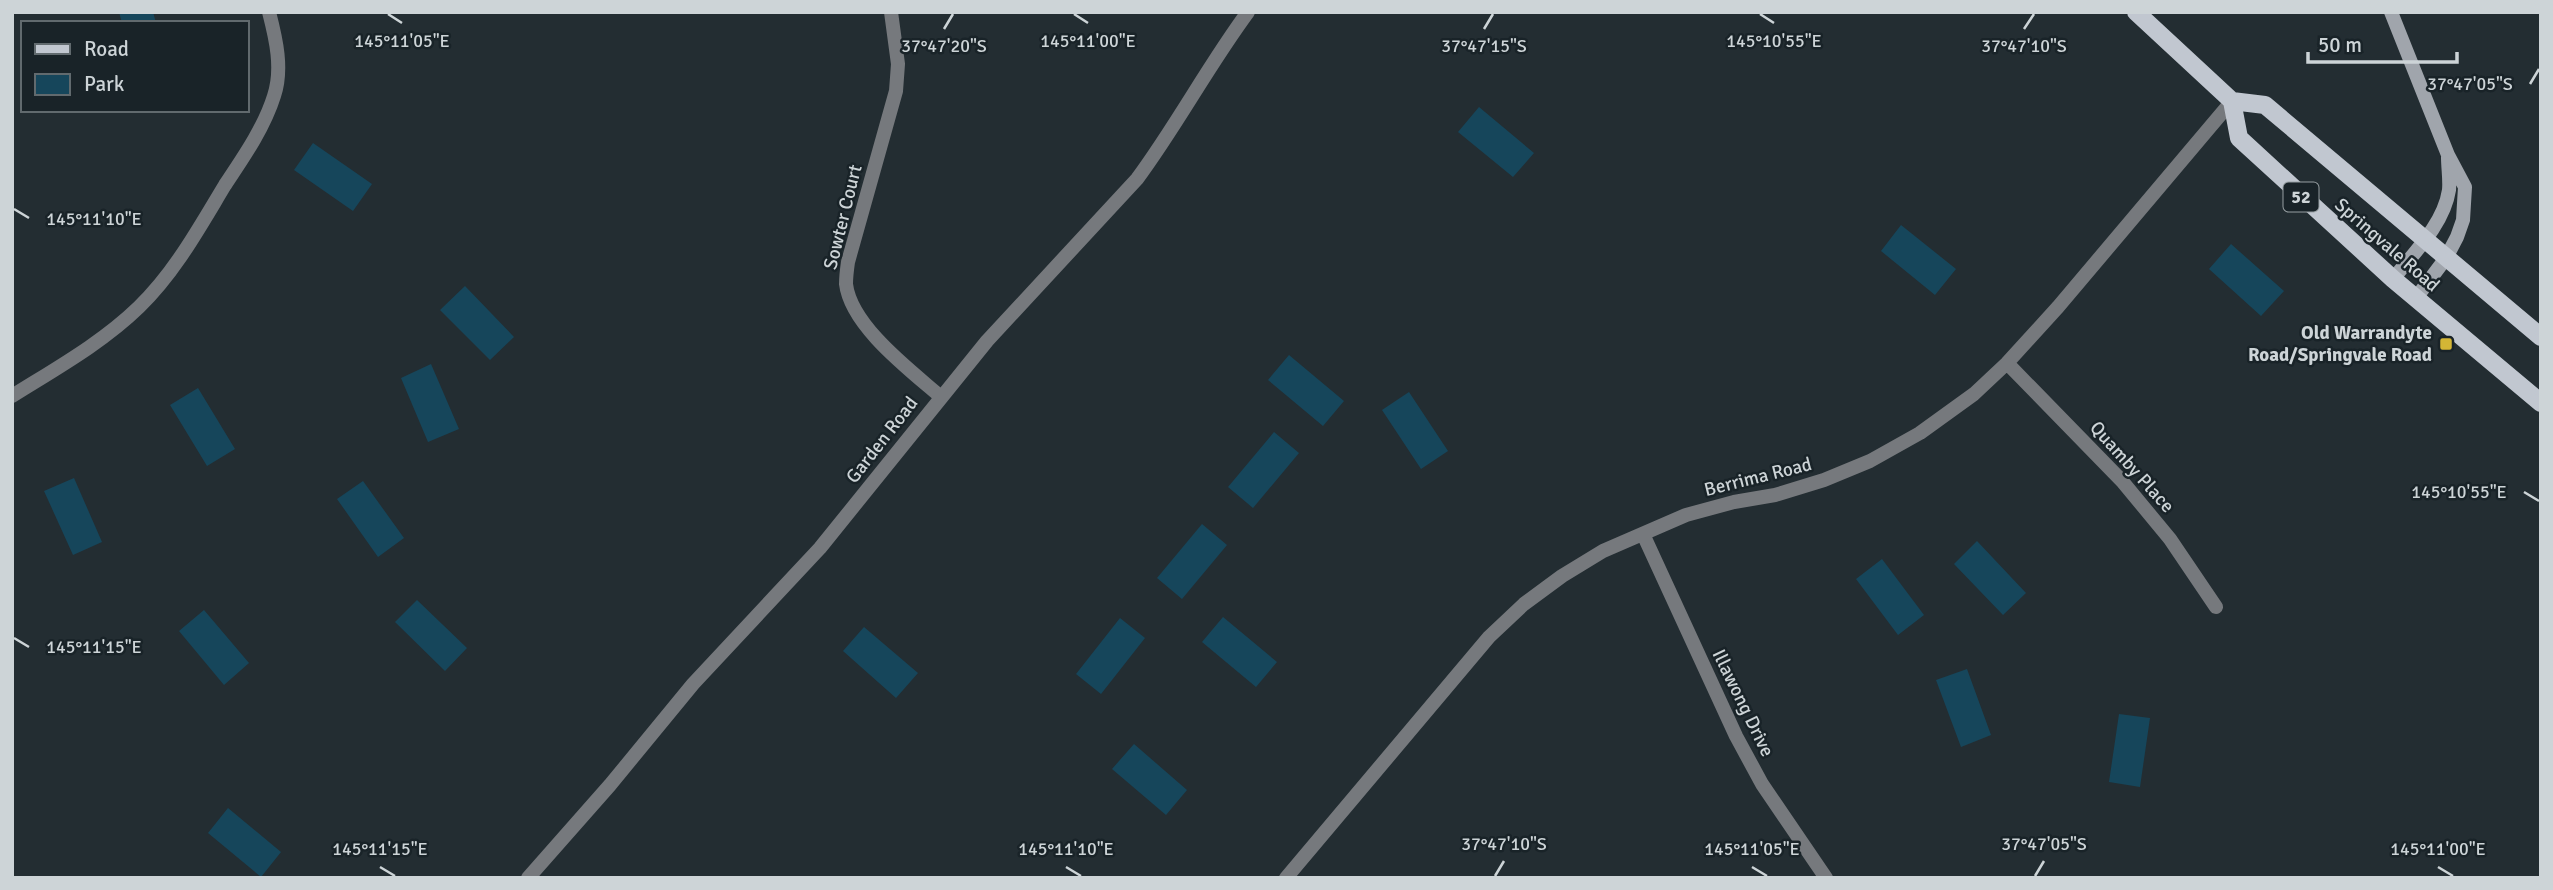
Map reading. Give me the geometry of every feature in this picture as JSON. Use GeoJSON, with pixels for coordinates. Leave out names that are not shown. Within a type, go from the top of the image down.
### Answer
{"type":"FeatureCollection","features":[{"type":"Feature","properties":{"kind":"main road"},"geometry":{"type":"LineString","coordinates":[[2136,12],[2232,102]]}},
{"type":"Feature","properties":{"kind":"main road"},"geometry":{"type":"LineString","coordinates":[[2391,12],[2448,156],[2465,187],[2463,220],[2446,258],[2416,298]]}},
{"type":"Feature","properties":{"kind":"main road","name":"Springvale Road"},"geometry":{"type":"LineString","coordinates":[[2541,337],[2265,105],[2232,102],[2239,138],[2393,279],[2541,403]]}},
{"type":"Feature","properties":{"kind":"main road"},"geometry":{"type":"LineString","coordinates":[[2393,279],[2425,240],[2445,203],[2449,190],[2448,156]]}},
{"type":"Feature","properties":{"kind":"street"},"geometry":{"type":"LineString","coordinates":[[12,396],[97,342],[138,308],[167,277],[188,246],[236,169],[275,96],[278,47],[269,12]]}},
{"type":"Feature","properties":{"kind":"street","name":"Sowter Court"},"geometry":{"type":"LineString","coordinates":[[891,12],[898,64],[896,91],[848,262],[846,285],[852,304],[864,323],[904,365],[941,397]]}},
{"type":"Feature","properties":{"kind":"street","name":"Garden Road"},"geometry":{"type":"LineString","coordinates":[[528,878],[610,785],[693,684],[820,548],[987,341],[1137,179],[1157,152],[1224,44],[1248,12]]}},
{"type":"Feature","properties":{"kind":"street","name":"Berrima Road"},"geometry":{"type":"LineString","coordinates":[[1286,878],[1489,638],[1524,604],[1562,576],[1603,551],[1686,515],[1774,495],[1824,480],[1870,461],[1920,433],[1973,394],[2007,363],[2058,307],[2232,102]]}},
{"type":"Feature","properties":{"kind":"street","name":"Quamby Place"},"geometry":{"type":"LineString","coordinates":[[2007,363],[2122,481],[2170,539],[2216,607]]}},
{"type":"Feature","properties":{"kind":"street","name":"Illawong Drive"},"geometry":{"type":"LineString","coordinates":[[1643,534],[1735,736],[1762,784],[1826,878]]}},
{"type":"Feature","properties":{"kind":"green space"},"geometry":{"type":"Polygon","coordinates":[[[119,12],[153,12],[155,21],[121,21],[119,12]]]}},
{"type":"Feature","properties":{"kind":"green space"},"geometry":{"type":"Polygon","coordinates":[[[1479,107],[1534,153],[1513,177],[1458,132],[1479,107]]]}},
{"type":"Feature","properties":{"kind":"green space"},"geometry":{"type":"Polygon","coordinates":[[[313,143],[372,184],[353,211],[294,170],[313,143]]]}},
{"type":"Feature","properties":{"kind":"green space"},"geometry":{"type":"Polygon","coordinates":[[[1901,225],[1956,269],[1935,295],[1881,251],[1901,225]]]}},
{"type":"Feature","properties":{"kind":"green space"},"geometry":{"type":"Polygon","coordinates":[[[2231,244],[2284,291],[2261,316],[2209,269],[2231,244]]]}},
{"type":"Feature","properties":{"kind":"green space"},"geometry":{"type":"Polygon","coordinates":[[[465,286],[514,337],[490,360],[440,310],[465,286]]]}},
{"type":"Feature","properties":{"kind":"green space"},"geometry":{"type":"Polygon","coordinates":[[[1289,355],[1344,401],[1323,426],[1268,380],[1289,355]]]}},
{"type":"Feature","properties":{"kind":"green space"},"geometry":{"type":"Polygon","coordinates":[[[431,364],[459,429],[428,442],[401,378],[431,364]]]}},
{"type":"Feature","properties":{"kind":"green space"},"geometry":{"type":"Polygon","coordinates":[[[198,388],[235,449],[207,466],[170,405],[198,388]]]}},
{"type":"Feature","properties":{"kind":"green space"},"geometry":{"type":"Polygon","coordinates":[[[1409,392],[1448,451],[1421,469],[1382,410],[1409,392]]]}},
{"type":"Feature","properties":{"kind":"green space"},"geometry":{"type":"Polygon","coordinates":[[[1274,432],[1299,453],[1253,508],[1228,487],[1274,432]]]}},
{"type":"Feature","properties":{"kind":"green space"},"geometry":{"type":"Polygon","coordinates":[[[74,478],[102,542],[73,555],[44,491],[74,478]]]}},
{"type":"Feature","properties":{"kind":"green space"},"geometry":{"type":"Polygon","coordinates":[[[363,481],[404,538],[378,557],[337,499],[363,481]]]}},
{"type":"Feature","properties":{"kind":"green space"},"geometry":{"type":"Polygon","coordinates":[[[1202,524],[1227,545],[1182,599],[1157,578],[1202,524]]]}},
{"type":"Feature","properties":{"kind":"green space"},"geometry":{"type":"Polygon","coordinates":[[[1977,541],[2026,593],[2003,615],[1954,564],[1977,541]]]}},
{"type":"Feature","properties":{"kind":"green space"},"geometry":{"type":"Polygon","coordinates":[[[1882,559],[1924,615],[1898,635],[1856,579],[1882,559]]]}},
{"type":"Feature","properties":{"kind":"green space"},"geometry":{"type":"Polygon","coordinates":[[[417,600],[467,648],[445,671],[395,622],[417,600]]]}},
{"type":"Feature","properties":{"kind":"green space"},"geometry":{"type":"Polygon","coordinates":[[[204,610],[249,663],[224,685],[179,631],[204,610]]]}},
{"type":"Feature","properties":{"kind":"green space"},"geometry":{"type":"Polygon","coordinates":[[[1223,617],[1277,662],[1256,687],[1202,642],[1223,617]]]}},
{"type":"Feature","properties":{"kind":"green space"},"geometry":{"type":"Polygon","coordinates":[[[1120,618],[1145,638],[1101,694],[1076,674],[1120,618]]]}},
{"type":"Feature","properties":{"kind":"green space"},"geometry":{"type":"Polygon","coordinates":[[[864,627],[918,673],[896,698],[843,651],[864,627]]]}},
{"type":"Feature","properties":{"kind":"green space"},"geometry":{"type":"Polygon","coordinates":[[[1967,669],[1991,735],[1961,747],[1936,680],[1967,669]]]}},
{"type":"Feature","properties":{"kind":"green space"},"geometry":{"type":"Polygon","coordinates":[[[2119,714],[2150,718],[2140,787],[2109,782],[2119,714]]]}},
{"type":"Feature","properties":{"kind":"green space"},"geometry":{"type":"Polygon","coordinates":[[[1134,744],[1187,790],[1166,815],[1112,769],[1134,744]]]}},
{"type":"Feature","properties":{"kind":"green space"},"geometry":{"type":"Polygon","coordinates":[[[228,808],[281,852],[261,877],[208,833],[228,808]]]}},
{"type":"Feature","properties":{"kind":"place","name":"Old Warrandyte Road/Springvale Road"},"geometry":{"type":"Point","coordinates":[2446,344]}}]}
